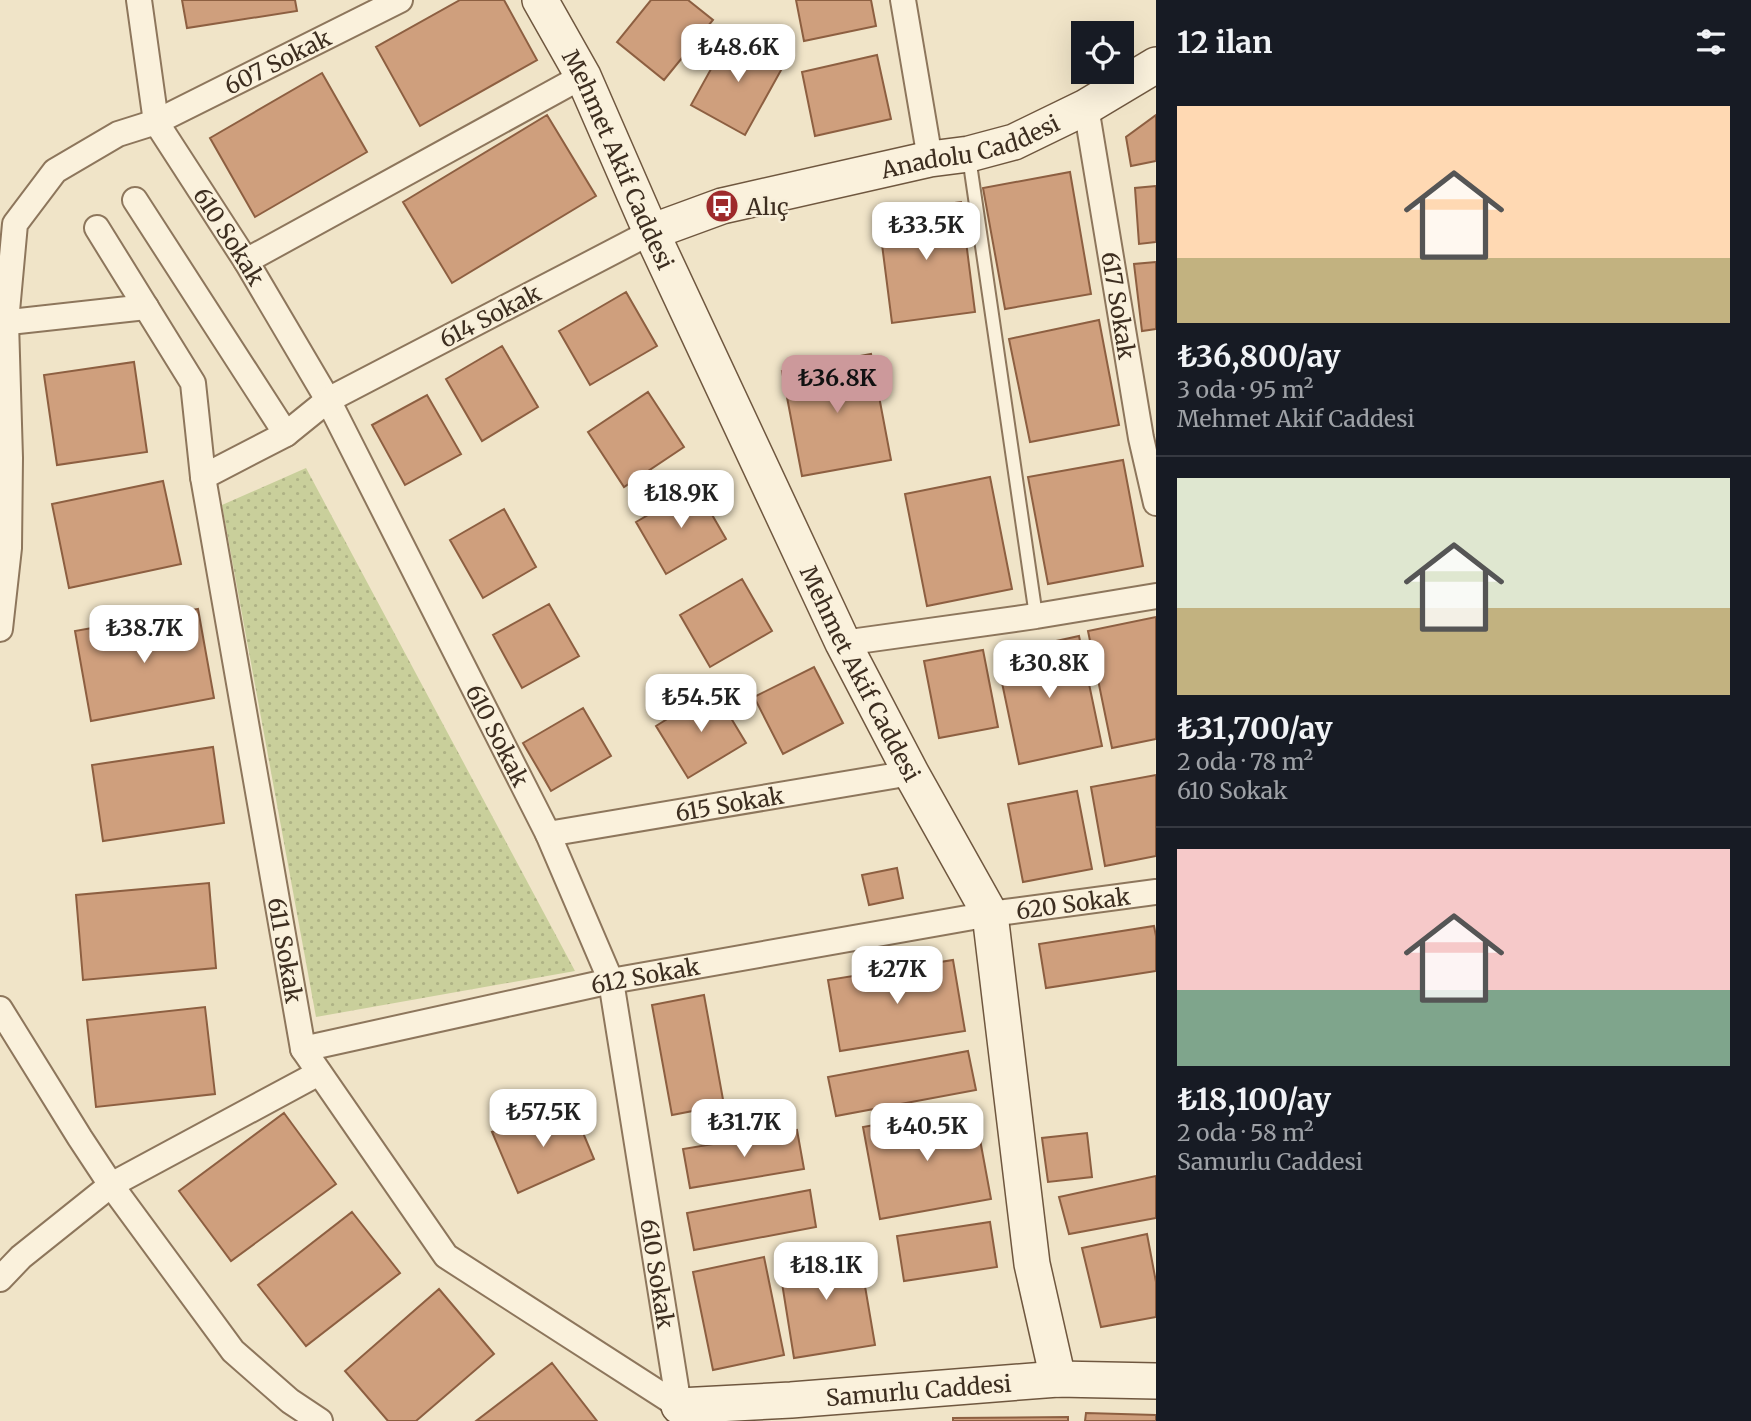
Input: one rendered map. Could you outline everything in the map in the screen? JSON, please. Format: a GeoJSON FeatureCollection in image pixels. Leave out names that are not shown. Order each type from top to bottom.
{"type":"FeatureCollection","features":[{"type":"Feature","properties":{"kind":"street"},"geometry":{"type":"LineString","coordinates":[[139,0],[156,122]]}},
{"type":"Feature","properties":{"kind":"street","name":"607 Sokak"},"geometry":{"type":"LineString","coordinates":[[0,629],[9,548],[10,458],[3,322],[15,224],[55,171],[118,134],[156,122],[400,0]]}},
{"type":"Feature","properties":{"kind":"street","name":"Mehmet Akif Caddesi"},"geometry":{"type":"LineString","coordinates":[[540,0],[583,76],[651,232],[843,643],[990,914],[1032,1264],[1058,1379]]}},
{"type":"Feature","properties":{"kind":"street"},"geometry":{"type":"LineString","coordinates":[[902,0],[930,159]]}},
{"type":"Feature","properties":{"kind":"street","name":"Anadolu Caddesi"},"geometry":{"type":"LineString","coordinates":[[651,232],[722,206],[1014,142],[1086,107],[1156,65]]}},
{"type":"Feature","properties":{"kind":"street"},"geometry":{"type":"LineString","coordinates":[[246,261],[583,76]]}},
{"type":"Feature","properties":{"kind":"street","name":"617 Sokak"},"geometry":{"type":"LineString","coordinates":[[1086,107],[1149,437],[1156,503]]}},
{"type":"Feature","properties":{"kind":"street","name":"610 Sokak"},"geometry":{"type":"LineString","coordinates":[[156,122],[246,261],[328,400],[548,834],[611,981],[671,1414]]}},
{"type":"Feature","properties":{"kind":"street"},"geometry":{"type":"LineString","coordinates":[[135,200],[286,435]]}},
{"type":"Feature","properties":{"kind":"street","name":"611 Sokak"},"geometry":{"type":"LineString","coordinates":[[97,228],[193,383],[203,477],[303,1049],[446,1256],[671,1414]]}},
{"type":"Feature","properties":{"kind":"street","name":"614 Sokak"},"geometry":{"type":"LineString","coordinates":[[328,400],[651,232]]}},
{"type":"Feature","properties":{"kind":"street"},"geometry":{"type":"LineString","coordinates":[[3,322],[146,307]]}},
{"type":"Feature","properties":{"kind":"street"},"geometry":{"type":"LineString","coordinates":[[203,477],[286,435],[328,400]]}},
{"type":"Feature","properties":{"kind":"street"},"geometry":{"type":"LineString","coordinates":[[843,643],[1156,596]]}},
{"type":"Feature","properties":{"kind":"street","name":"615 Sokak"},"geometry":{"type":"LineString","coordinates":[[548,834],[911,772]]}},
{"type":"Feature","properties":{"kind":"street","name":"620 Sokak"},"geometry":{"type":"LineString","coordinates":[[990,914],[1156,892]]}},
{"type":"Feature","properties":{"kind":"street","name":"612 Sokak"},"geometry":{"type":"LineString","coordinates":[[303,1049],[611,981],[990,914]]}},
{"type":"Feature","properties":{"kind":"street"},"geometry":{"type":"LineString","coordinates":[[0,1009],[111,1185],[233,1350],[290,1401],[320,1421]]}},
{"type":"Feature","properties":{"kind":"street"},"geometry":{"type":"LineString","coordinates":[[0,1279],[21,1257],[111,1185],[319,1073]]}},
{"type":"Feature","properties":{"kind":"street","name":"Samurlu Caddesi"},"geometry":{"type":"LineString","coordinates":[[671,1414],[793,1411],[1058,1379],[1156,1381]]}},
{"type":"Feature","properties":{"kind":"lane"},"geometry":{"type":"LineString","coordinates":[[968,154],[1036,616]]}},
{"type":"Feature","properties":{"kind":"green space"},"geometry":{"type":"Polygon","coordinates":[[[306,468],[575,971],[316,1017],[222,505],[306,468]]]}},
{"type":"Feature","properties":{"kind":"building"},"geometry":{"type":"Polygon","coordinates":[[[182,0],[295,0],[297,11],[187,28],[182,0]]]}},
{"type":"Feature","properties":{"kind":"building"},"geometry":{"type":"Polygon","coordinates":[[[460,0],[504,0],[537,60],[420,126],[376,47],[460,0]]]}},
{"type":"Feature","properties":{"kind":"building"},"geometry":{"type":"Polygon","coordinates":[[[651,0],[688,0],[713,20],[664,80],[617,42],[651,0]]]}},
{"type":"Feature","properties":{"kind":"building"},"geometry":{"type":"Polygon","coordinates":[[[796,0],[871,0],[876,26],[804,41],[796,0]]]}},
{"type":"Feature","properties":{"kind":"building"},"geometry":{"type":"Polygon","coordinates":[[[731,33],[785,63],[745,135],[691,105],[731,33]]]}},
{"type":"Feature","properties":{"kind":"building"},"geometry":{"type":"Polygon","coordinates":[[[877,55],[891,119],[815,136],[802,72],[877,55]]]}},
{"type":"Feature","properties":{"kind":"building"},"geometry":{"type":"Polygon","coordinates":[[[322,73],[367,152],[255,217],[210,138],[322,73]]]}},
{"type":"Feature","properties":{"kind":"building"},"geometry":{"type":"Polygon","coordinates":[[[547,115],[596,196],[452,283],[403,202],[547,115]]]}},
{"type":"Feature","properties":{"kind":"building"},"geometry":{"type":"Polygon","coordinates":[[[1156,115],[1156,161],[1131,166],[1126,137],[1156,115]]]}},
{"type":"Feature","properties":{"kind":"building"},"geometry":{"type":"Polygon","coordinates":[[[1070,172],[1091,294],[1005,309],[983,188],[1070,172]]]}},
{"type":"Feature","properties":{"kind":"building"},"geometry":{"type":"Polygon","coordinates":[[[1156,186],[1156,242],[1139,244],[1135,188],[1156,186]]]}},
{"type":"Feature","properties":{"kind":"building"},"geometry":{"type":"Polygon","coordinates":[[[961,202],[975,312],[892,323],[878,213],[961,202]]]}},
{"type":"Feature","properties":{"kind":"building"},"geometry":{"type":"Polygon","coordinates":[[[1156,262],[1156,329],[1142,331],[1134,264],[1156,262]]]}},
{"type":"Feature","properties":{"kind":"building"},"geometry":{"type":"Polygon","coordinates":[[[626,292],[657,346],[590,385],[559,331],[626,292]]]}},
{"type":"Feature","properties":{"kind":"building"},"geometry":{"type":"Polygon","coordinates":[[[1099,320],[1119,425],[1030,442],[1009,339],[1099,320]]]}},
{"type":"Feature","properties":{"kind":"building"},"geometry":{"type":"Polygon","coordinates":[[[502,346],[538,407],[482,441],[446,379],[502,346]]]}},
{"type":"Feature","properties":{"kind":"building"},"geometry":{"type":"Polygon","coordinates":[[[871,354],[891,460],[802,476],[782,371],[871,354]]]}},
{"type":"Feature","properties":{"kind":"building"},"geometry":{"type":"Polygon","coordinates":[[[134,362],[147,452],[57,465],[44,375],[134,362]]]}},
{"type":"Feature","properties":{"kind":"building"},"geometry":{"type":"Polygon","coordinates":[[[648,392],[684,447],[624,487],[588,432],[648,392]]]}},
{"type":"Feature","properties":{"kind":"building"},"geometry":{"type":"Polygon","coordinates":[[[427,395],[461,454],[405,485],[372,425],[427,395]]]}},
{"type":"Feature","properties":{"kind":"building"},"geometry":{"type":"Polygon","coordinates":[[[1123,460],[1143,566],[1048,584],[1028,477],[1123,460]]]}},
{"type":"Feature","properties":{"kind":"building"},"geometry":{"type":"Polygon","coordinates":[[[990,477],[1012,589],[927,606],[905,494],[990,477]]]}},
{"type":"Feature","properties":{"kind":"building"},"geometry":{"type":"Polygon","coordinates":[[[163,481],[181,564],[69,588],[52,504],[163,481]]]}},
{"type":"Feature","properties":{"kind":"building"},"geometry":{"type":"Polygon","coordinates":[[[696,487],[726,539],[666,574],[636,522],[696,487]]]}},
{"type":"Feature","properties":{"kind":"building"},"geometry":{"type":"Polygon","coordinates":[[[504,509],[536,567],[483,598],[450,540],[504,509]]]}},
{"type":"Feature","properties":{"kind":"building"},"geometry":{"type":"Polygon","coordinates":[[[742,579],[772,631],[710,667],[680,615],[742,579]]]}},
{"type":"Feature","properties":{"kind":"building"},"geometry":{"type":"Polygon","coordinates":[[[549,604],[579,656],[522,688],[493,635],[549,604]]]}},
{"type":"Feature","properties":{"kind":"building"},"geometry":{"type":"Polygon","coordinates":[[[198,609],[214,698],[91,721],[75,631],[198,609]]]}},
{"type":"Feature","properties":{"kind":"building"},"geometry":{"type":"Polygon","coordinates":[[[1156,617],[1156,739],[1112,748],[1088,631],[1156,617]]]}},
{"type":"Feature","properties":{"kind":"building"},"geometry":{"type":"Polygon","coordinates":[[[1079,636],[1102,746],[1019,764],[996,654],[1079,636]]]}},
{"type":"Feature","properties":{"kind":"building"},"geometry":{"type":"Polygon","coordinates":[[[983,650],[998,727],[939,738],[924,661],[983,650]]]}},
{"type":"Feature","properties":{"kind":"building"},"geometry":{"type":"Polygon","coordinates":[[[814,667],[843,723],[783,754],[754,697],[814,667]]]}},
{"type":"Feature","properties":{"kind":"building"},"geometry":{"type":"Polygon","coordinates":[[[714,690],[746,743],[688,778],[656,726],[714,690]]]}},
{"type":"Feature","properties":{"kind":"building"},"geometry":{"type":"Polygon","coordinates":[[[583,708],[611,756],[551,791],[523,743],[583,708]]]}},
{"type":"Feature","properties":{"kind":"building"},"geometry":{"type":"Polygon","coordinates":[[[213,747],[224,823],[103,841],[92,765],[213,747]]]}},
{"type":"Feature","properties":{"kind":"building"},"geometry":{"type":"Polygon","coordinates":[[[1156,775],[1156,856],[1105,866],[1091,787],[1156,775]]]}},
{"type":"Feature","properties":{"kind":"building"},"geometry":{"type":"Polygon","coordinates":[[[1077,791],[1092,869],[1023,882],[1008,804],[1077,791]]]}},
{"type":"Feature","properties":{"kind":"building"},"geometry":{"type":"Polygon","coordinates":[[[897,868],[903,898],[869,905],[862,875],[897,868]]]}},
{"type":"Feature","properties":{"kind":"building"},"geometry":{"type":"Polygon","coordinates":[[[209,883],[216,968],[83,980],[76,895],[209,883]]]}},
{"type":"Feature","properties":{"kind":"building"},"geometry":{"type":"Polygon","coordinates":[[[1154,926],[1156,971],[1046,988],[1039,944],[1154,926]]]}},
{"type":"Feature","properties":{"kind":"building"},"geometry":{"type":"Polygon","coordinates":[[[953,960],[965,1031],[840,1051],[828,980],[953,960]]]}},
{"type":"Feature","properties":{"kind":"building"},"geometry":{"type":"Polygon","coordinates":[[[704,995],[724,1105],[672,1115],[652,1005],[704,995]]]}},
{"type":"Feature","properties":{"kind":"building"},"geometry":{"type":"Polygon","coordinates":[[[205,1007],[215,1094],[96,1107],[87,1020],[205,1007]]]}},
{"type":"Feature","properties":{"kind":"building"},"geometry":{"type":"Polygon","coordinates":[[[968,1051],[976,1090],[836,1116],[828,1077],[968,1051]]]}},
{"type":"Feature","properties":{"kind":"building"},"geometry":{"type":"Polygon","coordinates":[[[974,1107],[991,1199],[880,1219],[863,1127],[974,1107]]]}},
{"type":"Feature","properties":{"kind":"building"},"geometry":{"type":"Polygon","coordinates":[[[573,1109],[594,1159],[518,1193],[492,1132],[573,1109]]]}},
{"type":"Feature","properties":{"kind":"building"},"geometry":{"type":"Polygon","coordinates":[[[284,1113],[336,1184],[231,1261],[179,1191],[284,1113]]]}},
{"type":"Feature","properties":{"kind":"building"},"geometry":{"type":"Polygon","coordinates":[[[797,1130],[804,1169],[690,1188],[683,1149],[797,1130]]]}},
{"type":"Feature","properties":{"kind":"building"},"geometry":{"type":"Polygon","coordinates":[[[1087,1133],[1092,1177],[1048,1182],[1042,1138],[1087,1133]]]}},
{"type":"Feature","properties":{"kind":"building"},"geometry":{"type":"Polygon","coordinates":[[[1156,1176],[1156,1218],[1069,1234],[1059,1197],[1156,1176]]]}},
{"type":"Feature","properties":{"kind":"building"},"geometry":{"type":"Polygon","coordinates":[[[810,1190],[816,1227],[694,1250],[687,1213],[810,1190]]]}},
{"type":"Feature","properties":{"kind":"building"},"geometry":{"type":"Polygon","coordinates":[[[352,1212],[400,1273],[306,1346],[258,1285],[352,1212]]]}},
{"type":"Feature","properties":{"kind":"building"},"geometry":{"type":"Polygon","coordinates":[[[990,1222],[997,1267],[904,1281],[897,1236],[990,1222]]]}},
{"type":"Feature","properties":{"kind":"building"},"geometry":{"type":"Polygon","coordinates":[[[1147,1234],[1156,1282],[1156,1317],[1101,1327],[1082,1248],[1147,1234]]]}},
{"type":"Feature","properties":{"kind":"building"},"geometry":{"type":"Polygon","coordinates":[[[858,1245],[875,1345],[794,1358],[778,1258],[858,1245]]]}},
{"type":"Feature","properties":{"kind":"building"},"geometry":{"type":"Polygon","coordinates":[[[764,1257],[784,1355],[713,1370],[693,1272],[764,1257]]]}},
{"type":"Feature","properties":{"kind":"building"},"geometry":{"type":"Polygon","coordinates":[[[439,1289],[494,1354],[416,1421],[388,1421],[345,1371],[439,1289]]]}},
{"type":"Feature","properties":{"kind":"building"},"geometry":{"type":"Polygon","coordinates":[[[552,1363],[597,1421],[476,1421],[552,1363]]]}},
{"type":"Feature","properties":{"kind":"building"},"geometry":{"type":"Polygon","coordinates":[[[1086,1413],[1156,1415],[1156,1421],[1085,1421],[1086,1413]]]}},
{"type":"Feature","properties":{"kind":"building"},"geometry":{"type":"Polygon","coordinates":[[[1068,1417],[1068,1421],[953,1421],[953,1418],[1068,1417]]]}},
{"type":"Feature","properties":{"kind":"place","name":"Alıç"},"geometry":{"type":"Point","coordinates":[722,206]}}]}
